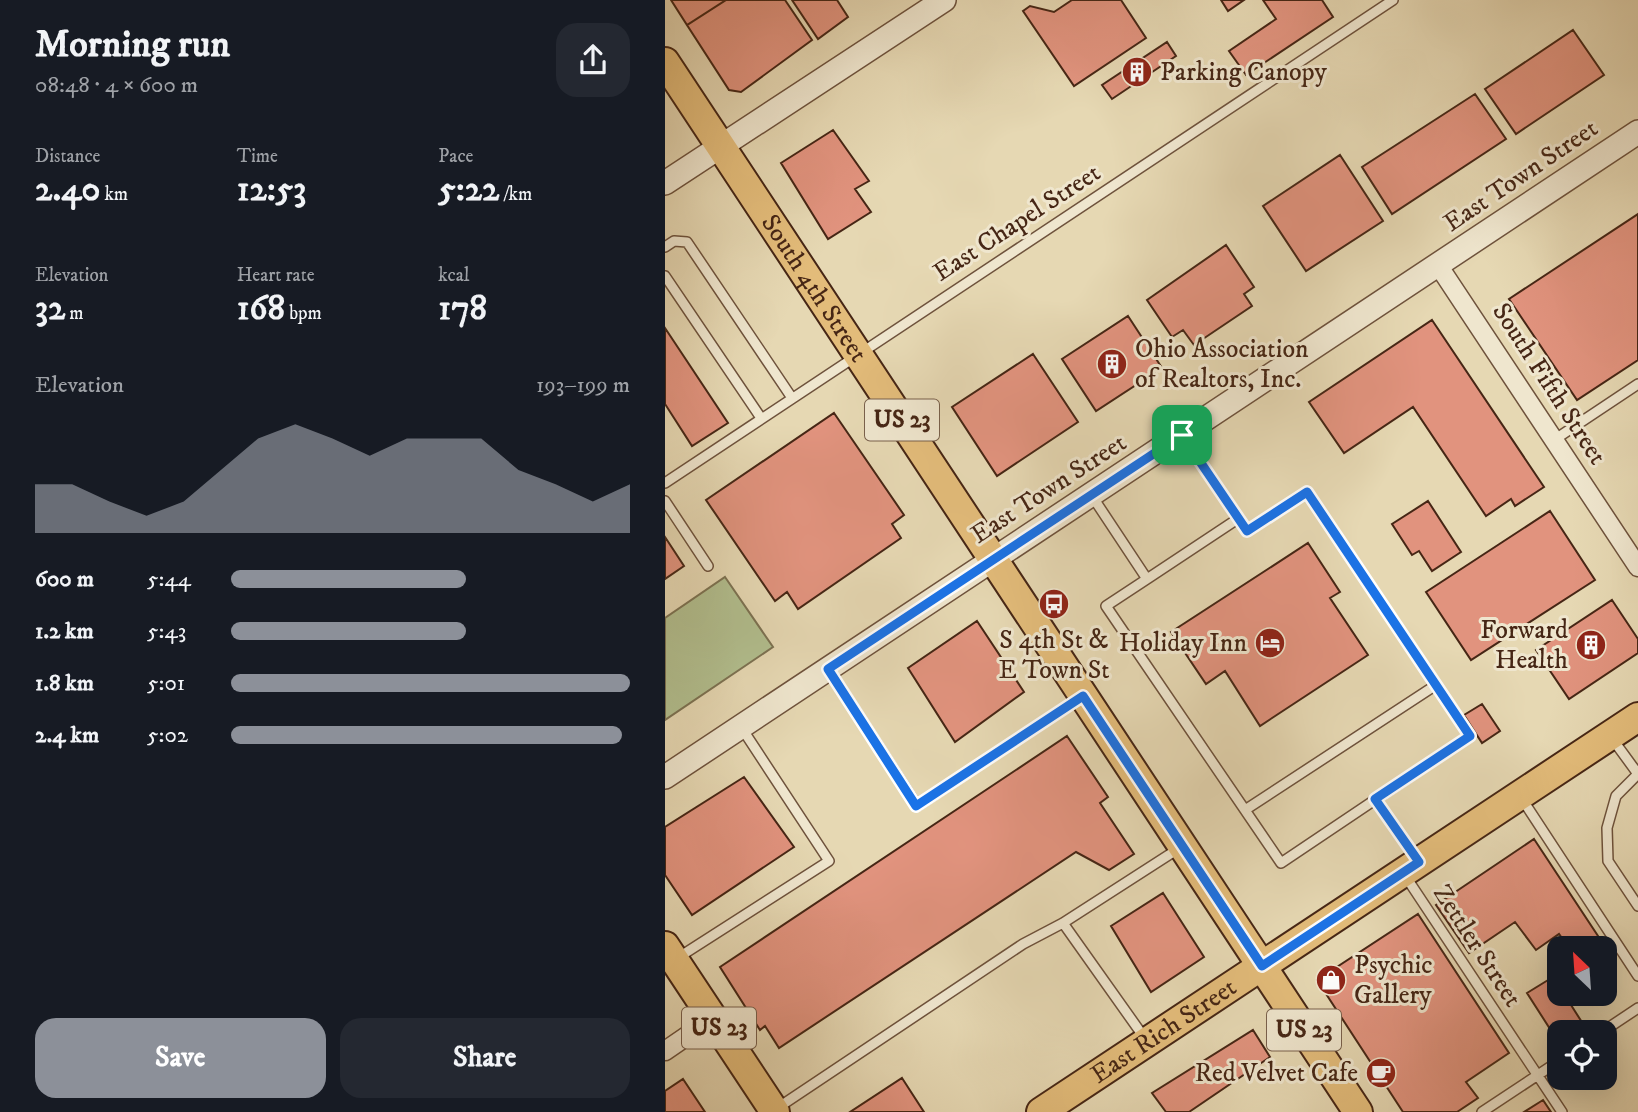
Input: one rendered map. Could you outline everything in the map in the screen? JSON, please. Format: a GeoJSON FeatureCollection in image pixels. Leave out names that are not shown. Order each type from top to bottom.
{"type":"FeatureCollection","features":[{"type":"Feature","properties":{"kind":"main road","name":"South 4th Street"},"geometry":{"type":"LineString","coordinates":[[665,62],[1358,1112]]}},
{"type":"Feature","properties":{"kind":"main road","name":"East Rich Street"},"geometry":{"type":"LineString","coordinates":[[1054,1108],[1147,1042],[1638,717]]}},
{"type":"Feature","properties":{"kind":"main road","name":"US 23"},"geometry":{"type":"LineString","coordinates":[[670,953],[775,1111]]}},
{"type":"Feature","properties":{"kind":"street"},"geometry":{"type":"LineString","coordinates":[[665,183],[921,10],[944,0]]}},
{"type":"Feature","properties":{"kind":"street","name":"East Town Street"},"geometry":{"type":"LineString","coordinates":[[665,776],[1638,132]]}},
{"type":"Feature","properties":{"kind":"street","name":"South Fifth Street"},"geometry":{"type":"LineString","coordinates":[[1438,265],[1638,567]]}},
{"type":"Feature","properties":{"kind":"street"},"geometry":{"type":"LineString","coordinates":[[665,1051],[713,1018]]}},
{"type":"Feature","properties":{"kind":"lane","name":"East Chapel Street"},"geometry":{"type":"LineString","coordinates":[[665,483],[1393,0]]}},
{"type":"Feature","properties":{"kind":"lane"},"geometry":{"type":"LineString","coordinates":[[665,247],[674,241],[687,242],[792,398]]}},
{"type":"Feature","properties":{"kind":"lane"},"geometry":{"type":"LineString","coordinates":[[665,276],[761,418]]}},
{"type":"Feature","properties":{"kind":"lane"},"geometry":{"type":"LineString","coordinates":[[1554,440],[1638,384]]}},
{"type":"Feature","properties":{"kind":"lane"},"geometry":{"type":"LineString","coordinates":[[1182,435],[1239,518],[1247,531],[1307,492],[1470,736],[1281,863],[1106,606],[1239,518]]}},
{"type":"Feature","properties":{"kind":"lane"},"geometry":{"type":"LineString","coordinates":[[1091,494],[1147,579]]}},
{"type":"Feature","properties":{"kind":"lane"},"geometry":{"type":"LineString","coordinates":[[665,501],[708,566]]}},
{"type":"Feature","properties":{"kind":"lane"},"geometry":{"type":"LineString","coordinates":[[828,669],[916,806],[1083,696]]}},
{"type":"Feature","properties":{"kind":"lane"},"geometry":{"type":"LineString","coordinates":[[1245,810],[1436,685]]}},
{"type":"Feature","properties":{"kind":"lane"},"geometry":{"type":"LineString","coordinates":[[670,953],[829,861],[740,727]]}},
{"type":"Feature","properties":{"kind":"lane"},"geometry":{"type":"LineString","coordinates":[[1610,736],[1638,774],[1616,796],[1607,828],[1608,861],[1638,906]]}},
{"type":"Feature","properties":{"kind":"lane"},"geometry":{"type":"LineString","coordinates":[[1519,796],[1638,976]]}},
{"type":"Feature","properties":{"kind":"lane","name":"Zettler Street"},"geometry":{"type":"LineString","coordinates":[[1375,799],[1411,867],[1562,1112]]}},
{"type":"Feature","properties":{"kind":"lane"},"geometry":{"type":"LineString","coordinates":[[775,1111],[1023,944],[1063,923],[1182,846]]}},
{"type":"Feature","properties":{"kind":"lane"},"geometry":{"type":"LineString","coordinates":[[1063,923],[1147,1042]]}},
{"type":"Feature","properties":{"kind":"lane"},"geometry":{"type":"LineString","coordinates":[[1617,1022],[1638,1008]]}},
{"type":"Feature","properties":{"kind":"lane"},"geometry":{"type":"LineString","coordinates":[[1482,1112],[1547,1069]]}},
{"type":"Feature","properties":{"kind":"green space"},"geometry":{"type":"Polygon","coordinates":[[[725,577],[773,647],[665,720],[665,618],[725,577]]]}},
{"type":"Feature","properties":{"kind":"building"},"geometry":{"type":"Polygon","coordinates":[[[671,0],[726,0],[687,25],[671,0]]]}},
{"type":"Feature","properties":{"kind":"building"},"geometry":{"type":"Polygon","coordinates":[[[726,0],[785,0],[812,40],[741,92],[729,90],[687,25],[726,0]]]}},
{"type":"Feature","properties":{"kind":"building"},"geometry":{"type":"Polygon","coordinates":[[[792,0],[837,0],[848,17],[818,39],[792,0]]]}},
{"type":"Feature","properties":{"kind":"building"},"geometry":{"type":"Polygon","coordinates":[[[1072,0],[1121,0],[1146,38],[1074,86],[1023,11],[1030,6],[1054,12],[1072,0]]]}},
{"type":"Feature","properties":{"kind":"building"},"geometry":{"type":"Polygon","coordinates":[[[1221,0],[1244,0],[1228,11],[1221,0]]]}},
{"type":"Feature","properties":{"kind":"building"},"geometry":{"type":"Polygon","coordinates":[[[1263,0],[1322,0],[1333,17],[1246,75],[1229,51],[1276,19],[1263,0]]]}},
{"type":"Feature","properties":{"kind":"building"},"geometry":{"type":"Polygon","coordinates":[[[1573,30],[1604,75],[1516,134],[1485,89],[1573,30]]]}},
{"type":"Feature","properties":{"kind":"building","name":"Parking Canopy"},"geometry":{"type":"Polygon","coordinates":[[[1167,42],[1176,56],[1112,99],[1102,85],[1167,42]]]}},
{"type":"Feature","properties":{"kind":"building"},"geometry":{"type":"Polygon","coordinates":[[[1475,94],[1506,139],[1392,214],[1362,167],[1475,94]]]}},
{"type":"Feature","properties":{"kind":"building"},"geometry":{"type":"Polygon","coordinates":[[[833,130],[869,181],[855,189],[871,212],[828,239],[781,163],[833,130]]]}},
{"type":"Feature","properties":{"kind":"building"},"geometry":{"type":"Polygon","coordinates":[[[1340,155],[1383,221],[1306,271],[1263,206],[1340,155]]]}},
{"type":"Feature","properties":{"kind":"building"},"geometry":{"type":"Polygon","coordinates":[[[1638,214],[1638,360],[1577,400],[1509,299],[1638,214]]]}},
{"type":"Feature","properties":{"kind":"building"},"geometry":{"type":"Polygon","coordinates":[[[1226,245],[1254,287],[1244,294],[1252,306],[1194,345],[1183,330],[1172,337],[1147,300],[1226,245]]]}},
{"type":"Feature","properties":{"kind":"building","name":"Ohio Association of Realtors, Inc."},"geometry":{"type":"Polygon","coordinates":[[[1128,316],[1162,368],[1096,411],[1062,359],[1128,316]]]}},
{"type":"Feature","properties":{"kind":"building"},"geometry":{"type":"Polygon","coordinates":[[[1432,320],[1544,487],[1515,506],[1511,499],[1486,516],[1413,407],[1344,453],[1309,402],[1432,320]]]}},
{"type":"Feature","properties":{"kind":"building"},"geometry":{"type":"Polygon","coordinates":[[[665,328],[728,423],[692,446],[665,404],[665,328]]]}},
{"type":"Feature","properties":{"kind":"building"},"geometry":{"type":"Polygon","coordinates":[[[1033,354],[1078,422],[997,476],[952,407],[1033,354]]]}},
{"type":"Feature","properties":{"kind":"building"},"geometry":{"type":"Polygon","coordinates":[[[834,413],[904,515],[892,524],[901,538],[798,609],[787,592],[775,601],[706,500],[834,413]]]}},
{"type":"Feature","properties":{"kind":"building"},"geometry":{"type":"Polygon","coordinates":[[[1428,501],[1461,552],[1432,571],[1419,551],[1412,555],[1392,524],[1428,501]]]}},
{"type":"Feature","properties":{"kind":"building"},"geometry":{"type":"Polygon","coordinates":[[[1550,511],[1595,580],[1471,660],[1426,592],[1550,511]]]}},
{"type":"Feature","properties":{"kind":"building"},"geometry":{"type":"Polygon","coordinates":[[[665,537],[684,566],[665,579],[665,537]]]}},
{"type":"Feature","properties":{"kind":"building","name":"Holiday Inn"},"geometry":{"type":"Polygon","coordinates":[[[1308,543],[1340,592],[1330,598],[1368,655],[1260,726],[1225,671],[1206,684],[1171,632],[1308,543]]]}},
{"type":"Feature","properties":{"kind":"building","name":"Forward Health"},"geometry":{"type":"Polygon","coordinates":[[[1612,600],[1638,639],[1638,653],[1569,699],[1536,650],[1612,600]]]}},
{"type":"Feature","properties":{"kind":"building"},"geometry":{"type":"Polygon","coordinates":[[[977,621],[1024,692],[955,742],[908,668],[977,621]]]}},
{"type":"Feature","properties":{"kind":"building"},"geometry":{"type":"Polygon","coordinates":[[[1482,704],[1500,731],[1482,743],[1464,715],[1482,704]]]}},
{"type":"Feature","properties":{"kind":"building"},"geometry":{"type":"Polygon","coordinates":[[[1067,736],[1108,797],[1100,803],[1134,854],[1109,870],[1076,852],[779,1048],[765,1026],[760,1030],[720,967],[1067,736]]]}},
{"type":"Feature","properties":{"kind":"building"},"geometry":{"type":"Polygon","coordinates":[[[744,777],[794,847],[692,915],[665,875],[665,827],[744,777]]]}},
{"type":"Feature","properties":{"kind":"building"},"geometry":{"type":"Polygon","coordinates":[[[1534,839],[1598,936],[1547,936],[1547,942],[1536,950],[1515,922],[1469,953],[1436,905],[1534,839]]]}},
{"type":"Feature","properties":{"kind":"building"},"geometry":{"type":"Polygon","coordinates":[[[1163,893],[1204,957],[1151,992],[1111,926],[1163,893]]]}},
{"type":"Feature","properties":{"kind":"building"},"geometry":{"type":"Polygon","coordinates":[[[1418,914],[1509,1053],[1466,1082],[1478,1098],[1457,1112],[1403,1112],[1317,980],[1418,914]]]}},
{"type":"Feature","properties":{"kind":"building"},"geometry":{"type":"Polygon","coordinates":[[[1547,981],[1547,1006],[1572,1006],[1581,1020],[1547,1020],[1547,1024],[1527,993],[1547,981]]]}},
{"type":"Feature","properties":{"kind":"building"},"geometry":{"type":"Polygon","coordinates":[[[1253,1030],[1270,1057],[1189,1112],[1166,1112],[1152,1093],[1253,1030]]]}},
{"type":"Feature","properties":{"kind":"building"},"geometry":{"type":"Polygon","coordinates":[[[902,1078],[924,1112],[850,1112],[902,1078]]]}},
{"type":"Feature","properties":{"kind":"building"},"geometry":{"type":"Polygon","coordinates":[[[683,1079],[705,1112],[665,1112],[665,1091],[683,1079]]]}},
{"type":"Feature","properties":{"kind":"building"},"geometry":{"type":"Polygon","coordinates":[[[1543,1100],[1551,1112],[1524,1112],[1543,1100]]]}},
{"type":"Feature","properties":{"kind":"place","name":"Parking Canopy"},"geometry":{"type":"Point","coordinates":[1137,72]}},
{"type":"Feature","properties":{"kind":"place","name":"Ohio Association of Realtors, Inc."},"geometry":{"type":"Point","coordinates":[1112,364]}},
{"type":"Feature","properties":{"kind":"place","name":"S 4th St & E Town St"},"geometry":{"type":"Point","coordinates":[1054,604]}},
{"type":"Feature","properties":{"kind":"place","name":"Holiday Inn"},"geometry":{"type":"Point","coordinates":[1270,643]}},
{"type":"Feature","properties":{"kind":"place","name":"Forward Health"},"geometry":{"type":"Point","coordinates":[1591,645]}},
{"type":"Feature","properties":{"kind":"place","name":"Psychic Gallery"},"geometry":{"type":"Point","coordinates":[1331,980]}},
{"type":"Feature","properties":{"kind":"place","name":"Red Velvet Cafe"},"geometry":{"type":"Point","coordinates":[1381,1073]}},
{"type":"Feature","properties":{"kind":"route"},"geometry":{"type":"LineString","coordinates":[[1182,435],[1247,531],[1307,492],[1470,736],[1375,799],[1419,862],[1262,966],[1083,696],[916,806],[828,669],[1182,435]]}}]}
